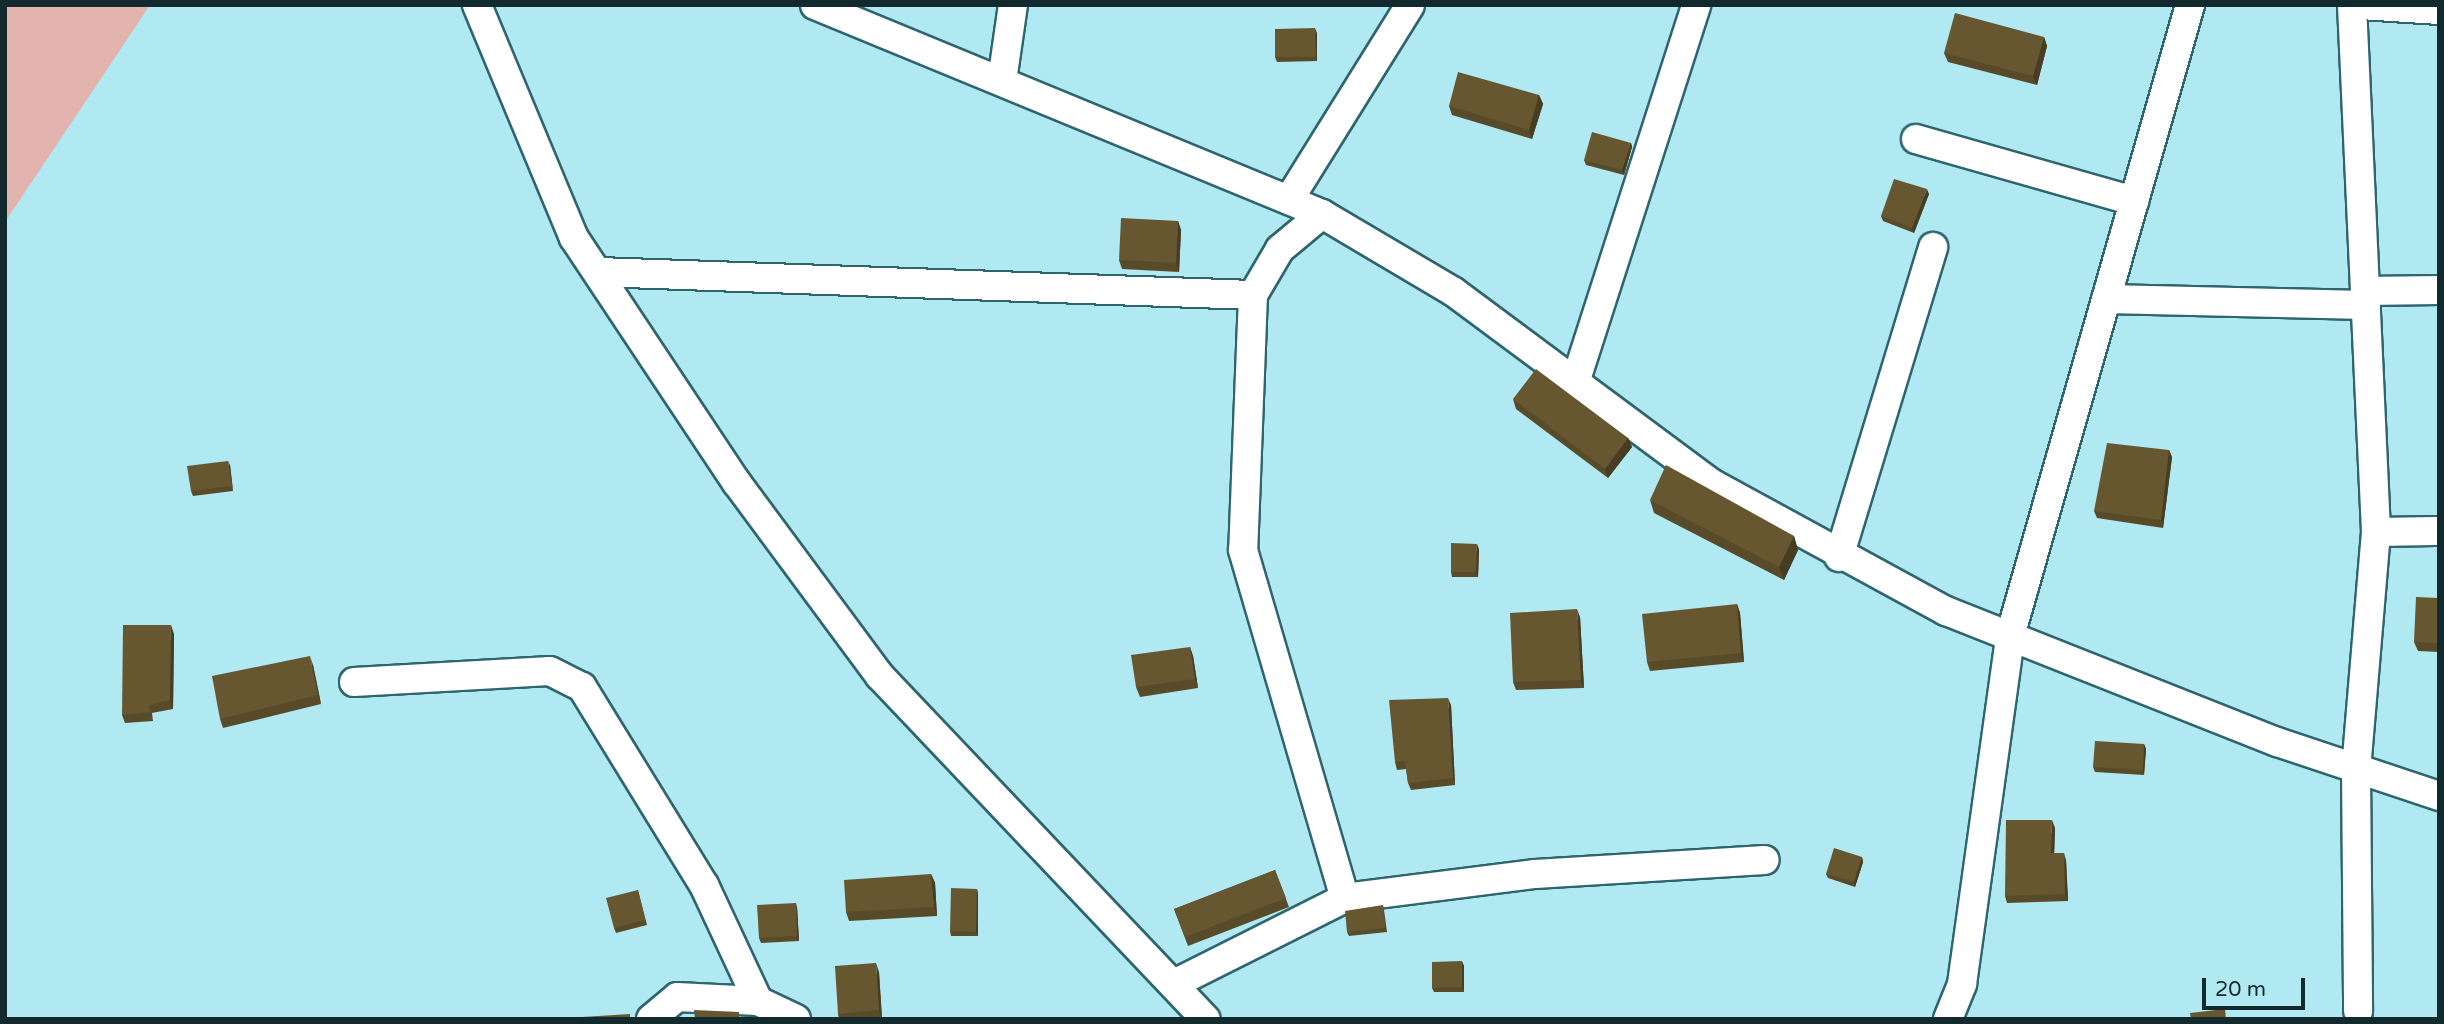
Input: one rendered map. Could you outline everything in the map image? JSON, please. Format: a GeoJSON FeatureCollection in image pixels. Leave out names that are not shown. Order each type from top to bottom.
{"type":"FeatureCollection","features":[{"type":"Feature","properties":{"kind":"street"},"geometry":{"type":"LineString","coordinates":[[477,5],[573,238],[737,483],[880,676],[1205,1019]]}},
{"type":"Feature","properties":{"kind":"street"},"geometry":{"type":"LineString","coordinates":[[815,5],[1290,198],[1322,214],[1454,292],[1574,386],[1711,483],[1839,557],[2010,636],[2356,769],[2439,796]]}},
{"type":"Feature","properties":{"kind":"street"},"geometry":{"type":"LineString","coordinates":[[1002,81],[1013,5]]}},
{"type":"Feature","properties":{"kind":"street"},"geometry":{"type":"LineString","coordinates":[[1290,198],[1410,5]]}},
{"type":"Feature","properties":{"kind":"street"},"geometry":{"type":"LineString","coordinates":[[1574,386],[1696,5]]}},
{"type":"Feature","properties":{"kind":"street"},"geometry":{"type":"LineString","coordinates":[[1948,1019],[1962,984],[2010,636],[2190,5]]}},
{"type":"Feature","properties":{"kind":"street"},"geometry":{"type":"LineString","coordinates":[[2352,5],[2376,532],[2356,769],[2358,1011]]}},
{"type":"Feature","properties":{"kind":"street"},"geometry":{"type":"LineString","coordinates":[[2360,5],[2439,10]]}},
{"type":"Feature","properties":{"kind":"street"},"geometry":{"type":"LineString","coordinates":[[1916,139],[2134,201]]}},
{"type":"Feature","properties":{"kind":"street"},"geometry":{"type":"LineString","coordinates":[[1322,214],[1280,249],[1253,295],[1243,550],[1345,898]]}},
{"type":"Feature","properties":{"kind":"street"},"geometry":{"type":"LineString","coordinates":[[1839,557],[1933,247]]}},
{"type":"Feature","properties":{"kind":"street"},"geometry":{"type":"LineString","coordinates":[[598,272],[1253,295]]}},
{"type":"Feature","properties":{"kind":"street"},"geometry":{"type":"LineString","coordinates":[[2106,299],[2366,298],[2439,290]]}},
{"type":"Feature","properties":{"kind":"street"},"geometry":{"type":"LineString","coordinates":[[2376,532],[2439,531]]}},
{"type":"Feature","properties":{"kind":"street"},"geometry":{"type":"LineString","coordinates":[[354,681],[538,670],[582,687],[704,885],[758,1001]]}},
{"type":"Feature","properties":{"kind":"street"},"geometry":{"type":"LineString","coordinates":[[1174,984],[1345,898],[1535,874],[1765,860]]}},
{"type":"Feature","properties":{"kind":"street"},"geometry":{"type":"LineString","coordinates":[[651,1019],[677,997],[758,1001],[796,1019]]}},
{"type":"Feature","properties":{"kind":"shaded area"},"geometry":{"type":"Polygon","coordinates":[[[5,5],[150,5],[5,222],[5,5]]]}},
{"type":"Feature","properties":{"kind":"building"},"geometry":{"type":"Polygon","coordinates":[[[1955,13],[2044,37],[2033,76],[1944,53],[1955,13]]]}},
{"type":"Feature","properties":{"kind":"building"},"geometry":{"type":"Polygon","coordinates":[[[1315,28],[1316,57],[1275,57],[1275,29],[1315,28]]]}},
{"type":"Feature","properties":{"kind":"building"},"geometry":{"type":"Polygon","coordinates":[[[1458,72],[1539,95],[1529,130],[1449,106],[1458,72]]]}},
{"type":"Feature","properties":{"kind":"building"},"geometry":{"type":"Polygon","coordinates":[[[1592,132],[1631,143],[1622,170],[1584,160],[1592,132]]]}},
{"type":"Feature","properties":{"kind":"building"},"geometry":{"type":"Polygon","coordinates":[[[1894,179],[1927,189],[1912,228],[1881,216],[1894,179]]]}},
{"type":"Feature","properties":{"kind":"building"},"geometry":{"type":"Polygon","coordinates":[[[1121,218],[1178,221],[1176,263],[1119,260],[1121,218]]]}},
{"type":"Feature","properties":{"kind":"building"},"geometry":{"type":"Polygon","coordinates":[[[1536,369],[1628,438],[1605,469],[1513,399],[1536,369]]]}},
{"type":"Feature","properties":{"kind":"building"},"geometry":{"type":"Polygon","coordinates":[[[2107,443],[2169,450],[2161,520],[2094,511],[2107,443]]]}},
{"type":"Feature","properties":{"kind":"building"},"geometry":{"type":"Polygon","coordinates":[[[228,461],[232,486],[191,491],[187,466],[228,461]]]}},
{"type":"Feature","properties":{"kind":"building"},"geometry":{"type":"Polygon","coordinates":[[[1666,465],[1794,536],[1779,567],[1650,500],[1666,465]]]}},
{"type":"Feature","properties":{"kind":"building"},"geometry":{"type":"Polygon","coordinates":[[[1451,543],[1477,544],[1476,572],[1451,572],[1451,543]]]}},
{"type":"Feature","properties":{"kind":"building"},"geometry":{"type":"Polygon","coordinates":[[[2416,597],[2439,598],[2439,643],[2414,642],[2416,597]]]}},
{"type":"Feature","properties":{"kind":"building"},"geometry":{"type":"Polygon","coordinates":[[[1737,604],[1741,653],[1647,662],[1642,614],[1737,604]]]}},
{"type":"Feature","properties":{"kind":"building"},"geometry":{"type":"Polygon","coordinates":[[[1577,609],[1581,680],[1513,682],[1510,613],[1577,609]]]}},
{"type":"Feature","properties":{"kind":"building"},"geometry":{"type":"Polygon","coordinates":[[[123,625],[171,625],[170,700],[149,705],[150,712],[122,715],[123,625]]]}},
{"type":"Feature","properties":{"kind":"building"},"geometry":{"type":"Polygon","coordinates":[[[1190,647],[1195,679],[1136,687],[1131,655],[1190,647]]]}},
{"type":"Feature","properties":{"kind":"building"},"geometry":{"type":"Polygon","coordinates":[[[310,656],[318,695],[220,719],[212,676],[310,656]]]}},
{"type":"Feature","properties":{"kind":"building"},"geometry":{"type":"Polygon","coordinates":[[[1448,698],[1453,778],[1408,783],[1405,761],[1395,762],[1389,700],[1448,698]]]}},
{"type":"Feature","properties":{"kind":"building"},"geometry":{"type":"Polygon","coordinates":[[[2095,741],[2144,744],[2143,770],[2093,767],[2095,741]]]}},
{"type":"Feature","properties":{"kind":"building"},"geometry":{"type":"Polygon","coordinates":[[[2006,820],[2052,820],[2051,853],[2064,853],[2065,894],[2005,896],[2006,820]]]}},
{"type":"Feature","properties":{"kind":"building"},"geometry":{"type":"Polygon","coordinates":[[[1834,848],[1862,857],[1854,882],[1826,874],[1834,848]]]}},
{"type":"Feature","properties":{"kind":"building"},"geometry":{"type":"Polygon","coordinates":[[[1275,870],[1286,898],[1185,937],[1174,909],[1275,870]]]}},
{"type":"Feature","properties":{"kind":"building"},"geometry":{"type":"Polygon","coordinates":[[[931,874],[934,907],[846,912],[844,880],[931,874]]]}},
{"type":"Feature","properties":{"kind":"building"},"geometry":{"type":"Polygon","coordinates":[[[951,888],[977,889],[976,932],[950,931],[951,888]]]}},
{"type":"Feature","properties":{"kind":"building"},"geometry":{"type":"Polygon","coordinates":[[[638,890],[645,920],[614,928],[606,898],[638,890]]]}},
{"type":"Feature","properties":{"kind":"building"},"geometry":{"type":"Polygon","coordinates":[[[796,903],[797,936],[759,938],[757,905],[796,903]]]}},
{"type":"Feature","properties":{"kind":"building"},"geometry":{"type":"Polygon","coordinates":[[[1383,905],[1385,928],[1347,932],[1345,911],[1383,905]]]}},
{"type":"Feature","properties":{"kind":"building"},"geometry":{"type":"Polygon","coordinates":[[[1462,961],[1462,987],[1432,988],[1432,962],[1462,961]]]}},
{"type":"Feature","properties":{"kind":"building"},"geometry":{"type":"Polygon","coordinates":[[[876,963],[879,1010],[838,1014],[835,966],[876,963]]]}},
{"type":"Feature","properties":{"kind":"building"},"geometry":{"type":"Polygon","coordinates":[[[2225,1009],[2226,1019],[2191,1019],[2190,1013],[2225,1009]]]}},
{"type":"Feature","properties":{"kind":"building"},"geometry":{"type":"Polygon","coordinates":[[[694,1010],[739,1012],[739,1019],[695,1019],[694,1010]]]}},
{"type":"Feature","properties":{"kind":"building"},"geometry":{"type":"Polygon","coordinates":[[[630,1014],[630,1019],[566,1019],[566,1018],[630,1014]]]}}]}
